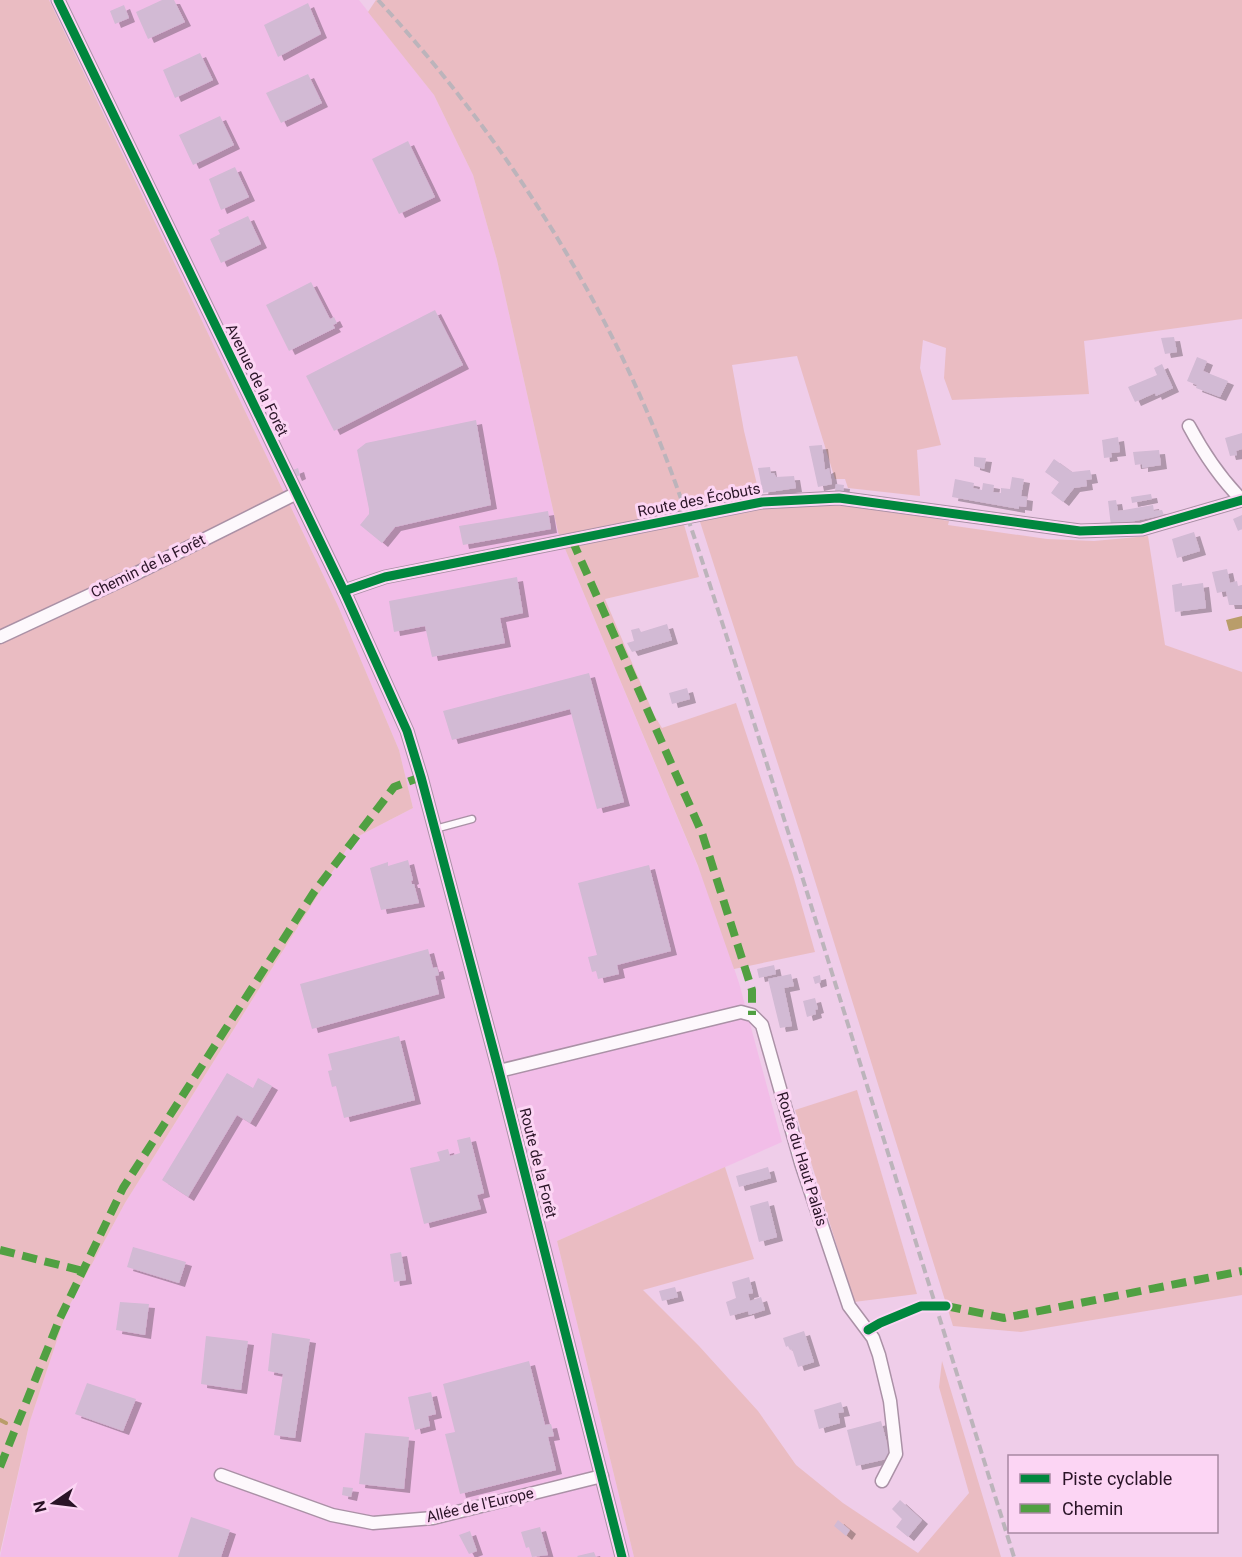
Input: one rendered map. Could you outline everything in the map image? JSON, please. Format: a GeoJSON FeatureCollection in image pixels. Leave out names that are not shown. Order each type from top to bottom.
{"type":"FeatureCollection","features":[{"type":"Feature","properties":{"kind":"street","name":"Avenue de la Forêt"},"geometry":{"type":"LineString","coordinates":[[58,0],[344,591],[407,731],[421,777]]}},
{"type":"Feature","properties":{"kind":"street","name":"Route des Écobuts"},"geometry":{"type":"LineString","coordinates":[[344,591],[385,577],[762,502],[839,498],[1080,531],[1142,529],[1242,500],[1226,484],[1205,456],[1189,426]]}},
{"type":"Feature","properties":{"kind":"street","name":"Chemin de la Forêt"},"geometry":{"type":"LineString","coordinates":[[0,637],[133,575],[296,494]]}},
{"type":"Feature","properties":{"kind":"street","name":"Route de la Forêt"},"geometry":{"type":"LineString","coordinates":[[421,777],[499,1071],[622,1557]]}},
{"type":"Feature","properties":{"kind":"street","name":"Route du Haut Palais"},"geometry":{"type":"LineString","coordinates":[[499,1071],[741,1012],[752,1015],[762,1025],[801,1163],[849,1306],[873,1338],[890,1401],[896,1454],[882,1481]]}},
{"type":"Feature","properties":{"kind":"street","name":"Allée de l'Europe"},"geometry":{"type":"LineString","coordinates":[[221,1475],[332,1515],[373,1524],[434,1518],[602,1476]]}},
{"type":"Feature","properties":{"kind":"lane"},"geometry":{"type":"LineString","coordinates":[[435,829],[472,819]]}},
{"type":"Feature","properties":{"kind":"shaded area"},"geometry":{"type":"Polygon","coordinates":[[[0,0],[49,0],[338,606],[399,750],[413,808],[353,839],[125,1203],[67,1310],[30,1421],[0,1553],[0,0]]]}},
{"type":"Feature","properties":{"kind":"shaded area"},"geometry":{"type":"Polygon","coordinates":[[[49,0],[359,0],[434,95],[473,175],[497,260],[558,532],[709,893],[739,983],[782,1142],[557,1241],[634,1557],[0,1557],[30,1421],[67,1310],[125,1203],[353,839],[413,808],[399,750],[338,606],[49,0]]]}},
{"type":"Feature","properties":{"kind":"shaded area"},"geometry":{"type":"Polygon","coordinates":[[[376,0],[1242,0],[1242,319],[1084,341],[1089,394],[952,400],[944,378],[946,348],[923,340],[920,368],[941,445],[917,450],[920,496],[848,488],[845,479],[835,479],[797,356],[732,365],[744,431],[763,509],[814,504],[871,508],[949,521],[948,525],[1047,539],[1094,541],[1148,536],[1165,645],[1242,672],[1242,1295],[1021,1332],[953,1326],[801,836],[694,503],[679,507],[699,577],[605,599],[654,715],[662,728],[736,703],[793,875],[815,952],[734,969],[698,866],[558,532],[497,260],[473,175],[434,95],[368,12],[376,0]]]}},
{"type":"Feature","properties":{"kind":"shaded area"},"geometry":{"type":"Polygon","coordinates":[[[1242,616],[1242,628],[1229,631],[1226,620],[1242,616]]]}},
{"type":"Feature","properties":{"kind":"shaded area"},"geometry":{"type":"Polygon","coordinates":[[[857,1090],[917,1294],[854,1302],[795,1110],[857,1090]]]}},
{"type":"Feature","properties":{"kind":"shaded area"},"geometry":{"type":"Polygon","coordinates":[[[725,1167],[754,1259],[643,1290],[699,1346],[758,1411],[796,1465],[843,1503],[918,1553],[969,1493],[939,1387],[942,1361],[1001,1557],[634,1557],[557,1241],[725,1167]]]}},
{"type":"Feature","properties":{"kind":"building"},"geometry":{"type":"Polygon","coordinates":[[[162,0],[174,0],[185,22],[148,39],[136,12],[162,0]]]}},
{"type":"Feature","properties":{"kind":"building"},"geometry":{"type":"Polygon","coordinates":[[[308,3],[321,34],[278,57],[264,25],[308,3]]]}},
{"type":"Feature","properties":{"kind":"building"},"geometry":{"type":"Polygon","coordinates":[[[124,5],[129,18],[115,24],[110,11],[124,5]]]}},
{"type":"Feature","properties":{"kind":"building"},"geometry":{"type":"Polygon","coordinates":[[[200,53],[213,80],[175,98],[163,70],[200,53]]]}},
{"type":"Feature","properties":{"kind":"building"},"geometry":{"type":"Polygon","coordinates":[[[308,74],[322,103],[281,123],[266,93],[308,74]]]}},
{"type":"Feature","properties":{"kind":"building"},"geometry":{"type":"Polygon","coordinates":[[[220,116],[234,145],[193,165],[179,135],[220,116]]]}},
{"type":"Feature","properties":{"kind":"building"},"geometry":{"type":"Polygon","coordinates":[[[408,141],[435,197],[399,214],[372,159],[408,141]]]}},
{"type":"Feature","properties":{"kind":"building"},"geometry":{"type":"Polygon","coordinates":[[[235,167],[249,197],[221,210],[209,179],[235,167]]]}},
{"type":"Feature","properties":{"kind":"building"},"geometry":{"type":"Polygon","coordinates":[[[248,216],[261,244],[221,263],[210,239],[220,234],[218,230],[248,216]]]}},
{"type":"Feature","properties":{"kind":"building"},"geometry":{"type":"Polygon","coordinates":[[[311,282],[330,319],[334,317],[337,323],[333,325],[335,328],[289,351],[266,305],[311,282]]]}},
{"type":"Feature","properties":{"kind":"building"},"geometry":{"type":"Polygon","coordinates":[[[435,310],[463,365],[334,431],[306,376],[435,310]]]}},
{"type":"Feature","properties":{"kind":"building"},"geometry":{"type":"Polygon","coordinates":[[[1174,337],[1177,352],[1165,354],[1161,338],[1174,337]]]}},
{"type":"Feature","properties":{"kind":"building"},"geometry":{"type":"Polygon","coordinates":[[[1197,357],[1207,361],[1203,371],[1228,381],[1220,397],[1196,388],[1197,385],[1187,381],[1197,357]]]}},
{"type":"Feature","properties":{"kind":"building"},"geometry":{"type":"Polygon","coordinates":[[[1162,364],[1173,388],[1135,402],[1128,387],[1157,375],[1154,368],[1162,364]]]}},
{"type":"Feature","properties":{"kind":"building"},"geometry":{"type":"Polygon","coordinates":[[[476,420],[491,505],[395,527],[382,543],[360,525],[369,514],[369,509],[357,450],[366,443],[476,420]]]}},
{"type":"Feature","properties":{"kind":"building"},"geometry":{"type":"Polygon","coordinates":[[[1242,433],[1242,449],[1236,451],[1237,455],[1230,456],[1225,438],[1242,433]]]}},
{"type":"Feature","properties":{"kind":"building"},"geometry":{"type":"Polygon","coordinates":[[[1118,437],[1120,452],[1111,453],[1112,457],[1104,458],[1102,440],[1118,437]]]}},
{"type":"Feature","properties":{"kind":"building"},"geometry":{"type":"Polygon","coordinates":[[[822,445],[825,470],[829,468],[832,484],[818,487],[809,446],[822,445]]]}},
{"type":"Feature","properties":{"kind":"building"},"geometry":{"type":"Polygon","coordinates":[[[1159,450],[1161,465],[1142,468],[1142,464],[1135,465],[1133,452],[1159,450]]]}},
{"type":"Feature","properties":{"kind":"building"},"geometry":{"type":"Polygon","coordinates":[[[974,457],[986,458],[984,469],[974,466],[974,457]]]}},
{"type":"Feature","properties":{"kind":"building"},"geometry":{"type":"Polygon","coordinates":[[[1054,459],[1072,472],[1090,470],[1092,479],[1086,480],[1087,486],[1074,488],[1063,502],[1051,493],[1059,482],[1045,472],[1054,459]]]}},
{"type":"Feature","properties":{"kind":"building"},"geometry":{"type":"Polygon","coordinates":[[[770,467],[771,473],[774,473],[776,477],[794,476],[796,488],[763,493],[758,468],[770,467]]]}},
{"type":"Feature","properties":{"kind":"building"},"geometry":{"type":"Polygon","coordinates":[[[298,468],[300,475],[296,477],[293,470],[298,468]]]}},
{"type":"Feature","properties":{"kind":"building"},"geometry":{"type":"Polygon","coordinates":[[[1012,477],[1024,479],[1021,496],[1027,497],[1026,507],[1019,506],[1019,509],[952,497],[955,479],[974,483],[973,488],[982,490],[983,483],[994,485],[993,492],[1001,493],[1001,488],[1010,489],[1012,477]]]}},
{"type":"Feature","properties":{"kind":"building"},"geometry":{"type":"Polygon","coordinates":[[[836,484],[844,485],[843,492],[835,491],[836,484]]]}},
{"type":"Feature","properties":{"kind":"building"},"geometry":{"type":"Polygon","coordinates":[[[1151,494],[1152,499],[1132,503],[1131,497],[1151,494]]]}},
{"type":"Feature","properties":{"kind":"building"},"geometry":{"type":"Polygon","coordinates":[[[1116,500],[1118,511],[1153,505],[1154,511],[1162,510],[1164,515],[1111,526],[1108,501],[1116,500]]]}},
{"type":"Feature","properties":{"kind":"building"},"geometry":{"type":"Polygon","coordinates":[[[548,511],[551,529],[463,545],[459,526],[548,511]]]}},
{"type":"Feature","properties":{"kind":"building"},"geometry":{"type":"Polygon","coordinates":[[[1242,515],[1242,529],[1238,531],[1233,519],[1242,515]]]}},
{"type":"Feature","properties":{"kind":"building"},"geometry":{"type":"Polygon","coordinates":[[[1194,532],[1200,551],[1177,558],[1172,539],[1194,532]]]}},
{"type":"Feature","properties":{"kind":"building"},"geometry":{"type":"Polygon","coordinates":[[[1227,569],[1230,583],[1237,581],[1238,586],[1242,585],[1242,605],[1229,605],[1226,591],[1217,593],[1212,572],[1227,569]]]}},
{"type":"Feature","properties":{"kind":"building"},"geometry":{"type":"Polygon","coordinates":[[[517,577],[523,613],[500,618],[505,643],[432,657],[425,626],[394,632],[389,601],[517,577]]]}},
{"type":"Feature","properties":{"kind":"building"},"geometry":{"type":"Polygon","coordinates":[[[1182,583],[1182,586],[1203,583],[1206,608],[1175,612],[1172,585],[1182,583]]]}},
{"type":"Feature","properties":{"kind":"building"},"geometry":{"type":"Polygon","coordinates":[[[667,624],[672,640],[632,652],[627,643],[634,641],[631,630],[639,628],[641,632],[667,624]]]}},
{"type":"Feature","properties":{"kind":"building"},"geometry":{"type":"Polygon","coordinates":[[[589,673],[624,802],[597,809],[570,709],[452,740],[443,711],[589,673]]]}},
{"type":"Feature","properties":{"kind":"building"},"geometry":{"type":"Polygon","coordinates":[[[687,688],[690,699],[672,704],[669,693],[687,688]]]}},
{"type":"Feature","properties":{"kind":"building"},"geometry":{"type":"Polygon","coordinates":[[[408,860],[413,880],[411,881],[419,903],[381,910],[370,868],[388,862],[388,866],[408,860]]]}},
{"type":"Feature","properties":{"kind":"building"},"geometry":{"type":"Polygon","coordinates":[[[649,865],[671,951],[617,965],[619,974],[598,979],[596,971],[592,972],[588,957],[597,955],[578,883],[649,865]]]}},
{"type":"Feature","properties":{"kind":"building"},"geometry":{"type":"Polygon","coordinates":[[[428,949],[433,968],[437,967],[439,975],[435,976],[439,994],[312,1029],[300,984],[428,949]]]}},
{"type":"Feature","properties":{"kind":"building"},"geometry":{"type":"Polygon","coordinates":[[[774,965],[776,974],[759,978],[757,969],[774,965]]]}},
{"type":"Feature","properties":{"kind":"building"},"geometry":{"type":"Polygon","coordinates":[[[791,974],[794,986],[784,988],[792,1026],[780,1028],[768,979],[791,974]]]}},
{"type":"Feature","properties":{"kind":"building"},"geometry":{"type":"Polygon","coordinates":[[[820,975],[821,982],[815,984],[813,977],[820,975]]]}},
{"type":"Feature","properties":{"kind":"building"},"geometry":{"type":"Polygon","coordinates":[[[815,998],[818,1009],[815,1010],[816,1014],[807,1017],[803,1001],[815,998]]]}},
{"type":"Feature","properties":{"kind":"building"},"geometry":{"type":"Polygon","coordinates":[[[399,1036],[415,1100],[344,1118],[336,1086],[332,1087],[328,1071],[332,1070],[328,1054],[399,1036]]]}},
{"type":"Feature","properties":{"kind":"building"},"geometry":{"type":"Polygon","coordinates":[[[227,1073],[253,1088],[258,1078],[272,1086],[250,1123],[237,1115],[188,1197],[162,1180],[227,1073]]]}},
{"type":"Feature","properties":{"kind":"building"},"geometry":{"type":"Polygon","coordinates":[[[470,1137],[484,1193],[477,1195],[481,1209],[424,1224],[410,1168],[440,1161],[437,1152],[448,1149],[450,1156],[460,1153],[457,1140],[470,1137]]]}},
{"type":"Feature","properties":{"kind":"building"},"geometry":{"type":"Polygon","coordinates":[[[768,1167],[771,1178],[739,1187],[736,1176],[768,1167]]]}},
{"type":"Feature","properties":{"kind":"building"},"geometry":{"type":"Polygon","coordinates":[[[768,1201],[777,1237],[759,1242],[750,1206],[768,1201]]]}},
{"type":"Feature","properties":{"kind":"building"},"geometry":{"type":"Polygon","coordinates":[[[133,1247],[186,1262],[179,1283],[127,1267],[133,1247]]]}},
{"type":"Feature","properties":{"kind":"building"},"geometry":{"type":"Polygon","coordinates":[[[401,1252],[406,1280],[394,1282],[390,1254],[401,1252]]]}},
{"type":"Feature","properties":{"kind":"building"},"geometry":{"type":"Polygon","coordinates":[[[749,1277],[753,1293],[748,1294],[750,1301],[761,1297],[765,1310],[749,1315],[748,1311],[730,1316],[726,1302],[736,1298],[732,1282],[749,1277]]]}},
{"type":"Feature","properties":{"kind":"building"},"geometry":{"type":"Polygon","coordinates":[[[675,1287],[678,1297],[662,1301],[659,1291],[675,1287]]]}},
{"type":"Feature","properties":{"kind":"building"},"geometry":{"type":"Polygon","coordinates":[[[120,1302],[149,1304],[145,1335],[116,1330],[120,1302]]]}},
{"type":"Feature","properties":{"kind":"building"},"geometry":{"type":"Polygon","coordinates":[[[804,1331],[814,1362],[798,1367],[792,1349],[786,1347],[783,1338],[804,1331]]]}},
{"type":"Feature","properties":{"kind":"building"},"geometry":{"type":"Polygon","coordinates":[[[272,1333],[310,1339],[295,1438],[274,1435],[283,1374],[268,1371],[272,1333]]]}},
{"type":"Feature","properties":{"kind":"building"},"geometry":{"type":"Polygon","coordinates":[[[206,1336],[248,1341],[241,1390],[201,1384],[206,1336]]]}},
{"type":"Feature","properties":{"kind":"building"},"geometry":{"type":"Polygon","coordinates":[[[529,1361],[545,1425],[551,1424],[554,1436],[548,1437],[556,1470],[460,1494],[445,1434],[455,1432],[443,1384],[529,1361]]]}},
{"type":"Feature","properties":{"kind":"building"},"geometry":{"type":"Polygon","coordinates":[[[87,1383],[136,1399],[123,1431],[75,1414],[87,1383]]]}},
{"type":"Feature","properties":{"kind":"building"},"geometry":{"type":"Polygon","coordinates":[[[431,1392],[436,1414],[428,1416],[430,1426],[415,1430],[408,1397],[431,1392]]]}},
{"type":"Feature","properties":{"kind":"building"},"geometry":{"type":"Polygon","coordinates":[[[841,1402],[844,1412],[838,1413],[840,1423],[819,1429],[814,1410],[841,1402]]]}},
{"type":"Feature","properties":{"kind":"building"},"geometry":{"type":"Polygon","coordinates":[[[881,1421],[891,1458],[856,1466],[847,1430],[881,1421]]]}},
{"type":"Feature","properties":{"kind":"building"},"geometry":{"type":"Polygon","coordinates":[[[365,1433],[409,1437],[404,1489],[359,1484],[365,1433]]]}},
{"type":"Feature","properties":{"kind":"building"},"geometry":{"type":"Polygon","coordinates":[[[343,1487],[353,1488],[351,1497],[342,1495],[343,1487]]]}},
{"type":"Feature","properties":{"kind":"building"},"geometry":{"type":"Polygon","coordinates":[[[900,1500],[922,1520],[908,1537],[896,1527],[902,1519],[892,1509],[900,1500]]]}},
{"type":"Feature","properties":{"kind":"building"},"geometry":{"type":"Polygon","coordinates":[[[191,1517],[230,1530],[221,1557],[178,1557],[191,1517]]]}},
{"type":"Feature","properties":{"kind":"building"},"geometry":{"type":"Polygon","coordinates":[[[838,1520],[850,1530],[846,1536],[834,1526],[838,1520]]]}},
{"type":"Feature","properties":{"kind":"building"},"geometry":{"type":"Polygon","coordinates":[[[540,1527],[548,1555],[532,1557],[529,1547],[526,1548],[521,1532],[540,1527]]]}},
{"type":"Feature","properties":{"kind":"building"},"geometry":{"type":"Polygon","coordinates":[[[470,1531],[477,1551],[469,1554],[459,1535],[470,1531]]]}},
{"type":"Feature","properties":{"kind":"building"},"geometry":{"type":"Polygon","coordinates":[[[594,1552],[596,1557],[577,1556],[594,1552]]]}},
{"type":"Feature","properties":{"kind":"waterway"},"geometry":{"type":"LineString","coordinates":[[0,1420],[6,1423]]}},
{"type":"Feature","properties":{"kind":"railway"},"geometry":{"type":"LineString","coordinates":[[378,0],[461,98],[535,202],[599,312],[654,428],[688,520],[741,682],[1014,1557]]}},
{"type":"Feature","properties":{"kind":"marked path"},"geometry":{"type":"LineString","coordinates":[[572,540],[702,833],[752,990],[752,1015]]}},
{"type":"Feature","properties":{"kind":"marked path"},"geometry":{"type":"LineString","coordinates":[[0,1467],[60,1318],[123,1188],[314,892],[394,787],[421,777]]}},
{"type":"Feature","properties":{"kind":"marked path"},"geometry":{"type":"LineString","coordinates":[[0,1250],[83,1271]]}},
{"type":"Feature","properties":{"kind":"marked path"},"geometry":{"type":"LineString","coordinates":[[946,1306],[1004,1318],[1242,1271]]}},
{"type":"Feature","properties":{"kind":"cycle path"},"geometry":{"type":"LineString","coordinates":[[58,0],[344,591],[407,731],[499,1071],[622,1557]]}},
{"type":"Feature","properties":{"kind":"cycle path"},"geometry":{"type":"LineString","coordinates":[[344,591],[385,577],[762,502],[839,498],[1080,531],[1142,529],[1242,500]]}},
{"type":"Feature","properties":{"kind":"cycle path"},"geometry":{"type":"LineString","coordinates":[[868,1330],[921,1306],[946,1306]]}}]}
